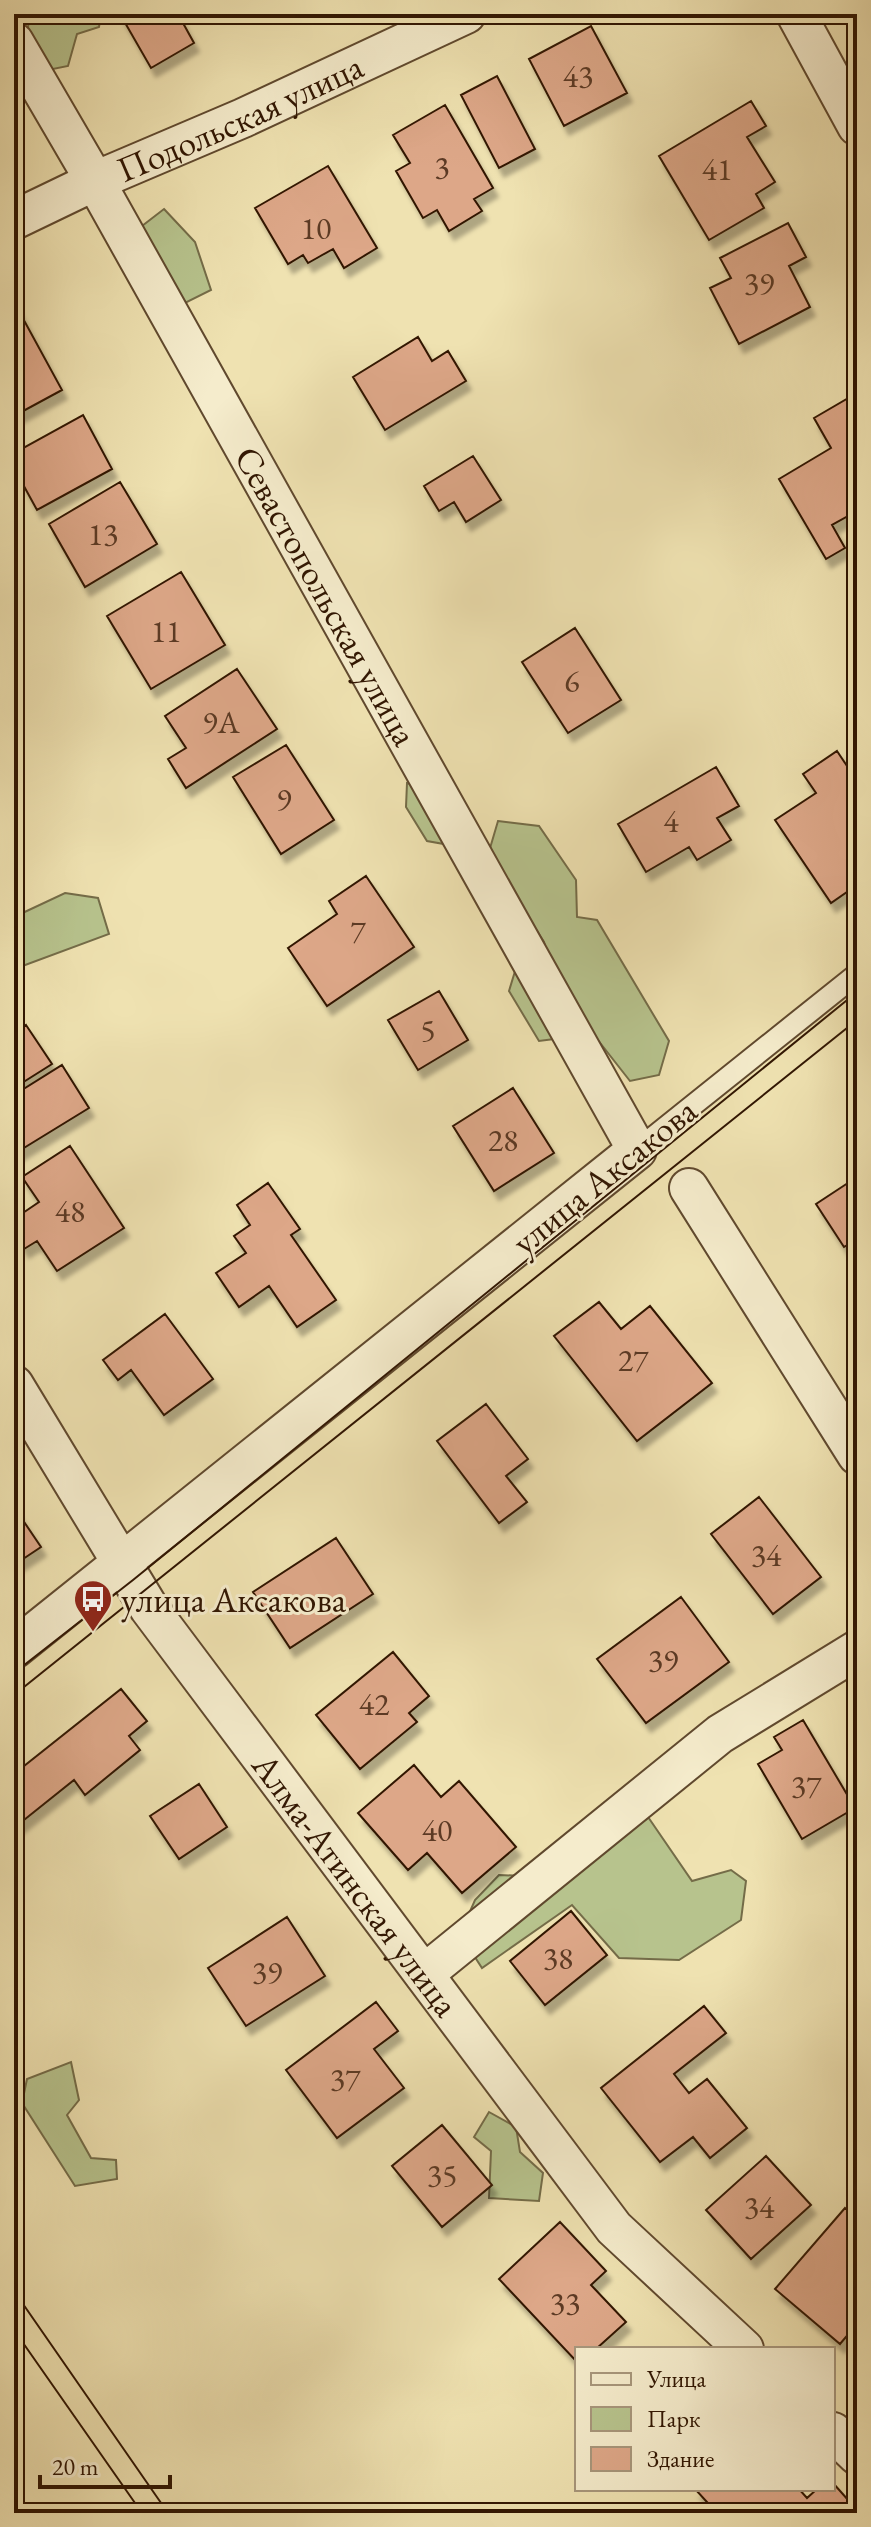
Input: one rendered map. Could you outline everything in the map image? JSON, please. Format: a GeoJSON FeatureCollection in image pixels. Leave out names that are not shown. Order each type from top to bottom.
{"type":"FeatureCollection","features":[{"type":"Feature","properties":{"kind":"street","name":"Подольская улица"},"geometry":{"type":"LineString","coordinates":[[14,220],[466,14]]}},
{"type":"Feature","properties":{"kind":"street"},"geometry":{"type":"LineString","coordinates":[[796,14],[857,126]]}},
{"type":"Feature","properties":{"kind":"street","name":"Севастопольская улица"},"geometry":{"type":"LineString","coordinates":[[14,42],[95,181],[637,1150]]}},
{"type":"Feature","properties":{"kind":"street","name":"улица Аксакова"},"geometry":{"type":"LineString","coordinates":[[14,1649],[637,1150]]}},
{"type":"Feature","properties":{"kind":"street"},"geometry":{"type":"LineString","coordinates":[[689,1188],[857,1455]]}},
{"type":"Feature","properties":{"kind":"street","name":"Алма-Атинская улица"},"geometry":{"type":"LineString","coordinates":[[14,1385],[149,1608],[614,2228],[742,2347]]}},
{"type":"Feature","properties":{"kind":"street"},"geometry":{"type":"LineString","coordinates":[[424,1974],[720,1734],[854,1659]]}},
{"type":"Feature","properties":{"kind":"street"},"geometry":{"type":"LineString","coordinates":[[835,2434],[857,2455]]}},
{"type":"Feature","properties":{"kind":"lane","name":"улица Аксакова"},"geometry":{"type":"LineString","coordinates":[[637,1150],[857,974]]}},
{"type":"Feature","properties":{"kind":"green space"},"geometry":{"type":"Polygon","coordinates":[[[101,14],[99,27],[77,34],[68,66],[48,70],[26,50],[29,17],[101,14]]]}},
{"type":"Feature","properties":{"kind":"green space"},"geometry":{"type":"Polygon","coordinates":[[[164,209],[195,242],[211,290],[183,304],[142,226],[164,209]]]}},
{"type":"Feature","properties":{"kind":"green space"},"geometry":{"type":"Polygon","coordinates":[[[407,783],[429,790],[449,825],[444,844],[427,841],[406,807],[407,783]]]}},
{"type":"Feature","properties":{"kind":"green space"},"geometry":{"type":"Polygon","coordinates":[[[498,821],[539,826],[576,880],[577,917],[597,920],[669,1041],[659,1075],[630,1081],[575,1011],[562,1038],[539,1041],[509,991],[516,968],[552,972],[544,942],[488,855],[498,821]]]}},
{"type":"Feature","properties":{"kind":"green space"},"geometry":{"type":"Polygon","coordinates":[[[65,893],[98,898],[109,934],[17,968],[14,993],[14,917],[65,893]]]}},
{"type":"Feature","properties":{"kind":"green space"},"geometry":{"type":"Polygon","coordinates":[[[646,1814],[692,1881],[731,1870],[746,1881],[741,1920],[679,1960],[619,1958],[572,1905],[482,1968],[460,1934],[475,1900],[499,1875],[527,1876],[606,1852],[628,1815],[646,1814]]]}},
{"type":"Feature","properties":{"kind":"green space"},"geometry":{"type":"Polygon","coordinates":[[[71,2062],[79,2100],[67,2115],[91,2158],[116,2160],[117,2179],[75,2186],[22,2103],[27,2079],[71,2062]]]}},
{"type":"Feature","properties":{"kind":"green space"},"geometry":{"type":"Polygon","coordinates":[[[489,2112],[516,2127],[520,2152],[543,2173],[539,2201],[489,2198],[491,2151],[474,2137],[489,2112]]]}},
{"type":"Feature","properties":{"kind":"building"},"geometry":{"type":"Polygon","coordinates":[[[120,14],[178,14],[194,43],[151,68],[120,14]]]}},
{"type":"Feature","properties":{"kind":"building"},"geometry":{"type":"Polygon","coordinates":[[[591,26],[627,93],[564,126],[529,59],[591,26]]]}},
{"type":"Feature","properties":{"kind":"building"},"geometry":{"type":"Polygon","coordinates":[[[497,76],[535,149],[499,168],[461,95],[497,76]]]}},
{"type":"Feature","properties":{"kind":"building"},"geometry":{"type":"Polygon","coordinates":[[[751,101],[766,126],[747,137],[775,182],[756,194],[764,208],[709,240],[659,156],[751,101]]]}},
{"type":"Feature","properties":{"kind":"building"},"geometry":{"type":"Polygon","coordinates":[[[445,105],[493,188],[474,199],[482,211],[449,231],[437,210],[423,218],[396,171],[410,163],[393,135],[445,105]]]}},
{"type":"Feature","properties":{"kind":"building"},"geometry":{"type":"Polygon","coordinates":[[[328,166],[377,248],[344,268],[333,249],[308,263],[303,255],[288,264],[255,208],[328,166]]]}},
{"type":"Feature","properties":{"kind":"building"},"geometry":{"type":"Polygon","coordinates":[[[788,223],[806,257],[789,266],[810,307],[739,344],[710,288],[731,278],[720,258],[788,223]]]}},
{"type":"Feature","properties":{"kind":"building"},"geometry":{"type":"Polygon","coordinates":[[[14,302],[62,390],[14,416],[14,302]]]}},
{"type":"Feature","properties":{"kind":"building"},"geometry":{"type":"Polygon","coordinates":[[[418,337],[432,361],[448,351],[466,381],[385,430],[353,377],[418,337]]]}},
{"type":"Feature","properties":{"kind":"building"},"geometry":{"type":"Polygon","coordinates":[[[857,393],[857,511],[832,525],[845,548],[826,559],[779,479],[831,448],[814,418],[857,393]]]}},
{"type":"Feature","properties":{"kind":"building"},"geometry":{"type":"Polygon","coordinates":[[[83,415],[112,469],[37,510],[14,468],[14,453],[83,415]]]}},
{"type":"Feature","properties":{"kind":"building"},"geometry":{"type":"Polygon","coordinates":[[[473,456],[501,500],[466,522],[454,502],[439,511],[424,486],[473,456]]]}},
{"type":"Feature","properties":{"kind":"building"},"geometry":{"type":"Polygon","coordinates":[[[120,482],[157,544],[85,587],[49,524],[120,482]]]}},
{"type":"Feature","properties":{"kind":"building"},"geometry":{"type":"Polygon","coordinates":[[[181,572],[225,645],[151,689],[107,616],[181,572]]]}},
{"type":"Feature","properties":{"kind":"building"},"geometry":{"type":"Polygon","coordinates":[[[575,628],[621,700],[568,733],[522,662],[575,628]]]}},
{"type":"Feature","properties":{"kind":"building"},"geometry":{"type":"Polygon","coordinates":[[[237,669],[277,729],[186,788],[168,759],[186,748],[165,716],[237,669]]]}},
{"type":"Feature","properties":{"kind":"building"},"geometry":{"type":"Polygon","coordinates":[[[286,745],[334,820],[281,854],[233,777],[286,745]]]}},
{"type":"Feature","properties":{"kind":"building"},"geometry":{"type":"Polygon","coordinates":[[[837,751],[857,781],[857,885],[831,903],[775,820],[816,793],[803,774],[837,751]]]}},
{"type":"Feature","properties":{"kind":"building"},"geometry":{"type":"Polygon","coordinates":[[[716,767],[739,806],[717,818],[731,840],[697,860],[689,847],[646,872],[618,824],[716,767]]]}},
{"type":"Feature","properties":{"kind":"building"},"geometry":{"type":"Polygon","coordinates":[[[366,876],[414,947],[327,1006],[288,948],[337,914],[329,901],[366,876]]]}},
{"type":"Feature","properties":{"kind":"building"},"geometry":{"type":"Polygon","coordinates":[[[439,991],[468,1040],[418,1070],[388,1020],[439,991]]]}},
{"type":"Feature","properties":{"kind":"building"},"geometry":{"type":"Polygon","coordinates":[[[26,1025],[52,1064],[14,1088],[14,1033],[26,1025]]]}},
{"type":"Feature","properties":{"kind":"building"},"geometry":{"type":"Polygon","coordinates":[[[62,1065],[89,1108],[14,1154],[14,1095],[62,1065]]]}},
{"type":"Feature","properties":{"kind":"building"},"geometry":{"type":"Polygon","coordinates":[[[513,1088],[554,1153],[494,1191],[453,1126],[513,1088]]]}},
{"type":"Feature","properties":{"kind":"building"},"geometry":{"type":"Polygon","coordinates":[[[70,1146],[124,1228],[57,1271],[37,1241],[24,1249],[14,1233],[14,1219],[39,1202],[22,1177],[70,1146]]]}},
{"type":"Feature","properties":{"kind":"building"},"geometry":{"type":"Polygon","coordinates":[[[857,1177],[857,1239],[844,1247],[816,1204],[857,1177]]]}},
{"type":"Feature","properties":{"kind":"building"},"geometry":{"type":"Polygon","coordinates":[[[268,1183],[300,1229],[291,1235],[336,1300],[297,1327],[269,1286],[239,1307],[216,1273],[246,1253],[234,1236],[250,1225],[237,1205],[268,1183]]]}},
{"type":"Feature","properties":{"kind":"building"},"geometry":{"type":"Polygon","coordinates":[[[599,1302],[621,1329],[650,1306],[712,1383],[637,1441],[554,1336],[599,1302]]]}},
{"type":"Feature","properties":{"kind":"building"},"geometry":{"type":"Polygon","coordinates":[[[165,1314],[213,1379],[164,1415],[131,1370],[118,1380],[103,1360],[165,1314]]]}},
{"type":"Feature","properties":{"kind":"building"},"geometry":{"type":"Polygon","coordinates":[[[486,1404],[528,1459],[506,1476],[527,1502],[499,1523],[437,1441],[486,1404]]]}},
{"type":"Feature","properties":{"kind":"building"},"geometry":{"type":"Polygon","coordinates":[[[759,1497],[821,1577],[773,1614],[711,1534],[759,1497]]]}},
{"type":"Feature","properties":{"kind":"building"},"geometry":{"type":"Polygon","coordinates":[[[14,1507],[41,1547],[14,1565],[14,1507]]]}},
{"type":"Feature","properties":{"kind":"building"},"geometry":{"type":"Polygon","coordinates":[[[336,1538],[373,1594],[290,1648],[253,1592],[336,1538]]]}},
{"type":"Feature","properties":{"kind":"building"},"geometry":{"type":"Polygon","coordinates":[[[681,1597],[729,1662],[646,1723],[597,1659],[681,1597]]]}},
{"type":"Feature","properties":{"kind":"building"},"geometry":{"type":"Polygon","coordinates":[[[393,1652],[429,1696],[409,1713],[417,1722],[360,1769],[316,1715],[393,1652]]]}},
{"type":"Feature","properties":{"kind":"building"},"geometry":{"type":"Polygon","coordinates":[[[121,1689],[147,1721],[129,1736],[140,1750],[85,1795],[74,1780],[14,1828],[14,1774],[121,1689]]]}},
{"type":"Feature","properties":{"kind":"building"},"geometry":{"type":"Polygon","coordinates":[[[803,1720],[855,1808],[802,1839],[758,1764],[782,1750],[774,1737],[803,1720]]]}},
{"type":"Feature","properties":{"kind":"building"},"geometry":{"type":"Polygon","coordinates":[[[414,1765],[441,1797],[459,1781],[516,1847],[462,1893],[427,1853],[408,1870],[358,1813],[414,1765]]]}},
{"type":"Feature","properties":{"kind":"building"},"geometry":{"type":"Polygon","coordinates":[[[199,1784],[227,1827],[179,1859],[150,1816],[199,1784]]]}},
{"type":"Feature","properties":{"kind":"building"},"geometry":{"type":"Polygon","coordinates":[[[571,1911],[607,1955],[545,2005],[510,1961],[571,1911]]]}},
{"type":"Feature","properties":{"kind":"building"},"geometry":{"type":"Polygon","coordinates":[[[287,1917],[325,1976],[246,2026],[208,1968],[287,1917]]]}},
{"type":"Feature","properties":{"kind":"building"},"geometry":{"type":"Polygon","coordinates":[[[376,2002],[398,2031],[374,2049],[404,2088],[337,2138],[286,2070],[376,2002]]]}},
{"type":"Feature","properties":{"kind":"building"},"geometry":{"type":"Polygon","coordinates":[[[704,2006],[726,2033],[674,2074],[689,2093],[707,2079],[747,2128],[710,2158],[693,2137],[660,2162],[601,2088],[704,2006]]]}},
{"type":"Feature","properties":{"kind":"building"},"geometry":{"type":"Polygon","coordinates":[[[442,2125],[492,2185],[442,2227],[392,2166],[442,2125]]]}},
{"type":"Feature","properties":{"kind":"building"},"geometry":{"type":"Polygon","coordinates":[[[766,2156],[811,2205],[751,2259],[706,2210],[766,2156]]]}},
{"type":"Feature","properties":{"kind":"building"},"geometry":{"type":"Polygon","coordinates":[[[845,2208],[857,2218],[857,2324],[840,2344],[775,2289],[845,2208]]]}},
{"type":"Feature","properties":{"kind":"building"},"geometry":{"type":"Polygon","coordinates":[[[560,2222],[606,2271],[591,2285],[626,2322],[598,2347],[575,2347],[575,2360],[499,2279],[560,2222]]]}},
{"type":"Feature","properties":{"kind":"building"},"geometry":{"type":"Polygon","coordinates":[[[835,2485],[849,2501],[836,2513],[717,2513],[697,2491],[801,2491],[807,2498],[815,2491],[835,2491],[835,2485]]]}},
{"type":"Feature","properties":{"kind":"tram line"},"geometry":{"type":"LineString","coordinates":[[14,1673],[133,1580],[857,992]]}},
{"type":"Feature","properties":{"kind":"tram line"},"geometry":{"type":"LineString","coordinates":[[14,1695],[857,1020]]}},
{"type":"Feature","properties":{"kind":"tram line"},"geometry":{"type":"LineString","coordinates":[[14,2291],[168,2513]]}},
{"type":"Feature","properties":{"kind":"tram line"},"geometry":{"type":"LineString","coordinates":[[14,2330],[142,2513]]}},
{"type":"Feature","properties":{"kind":"place","name":"улица Аксакова"},"geometry":{"type":"Point","coordinates":[93,1633]}}]}
